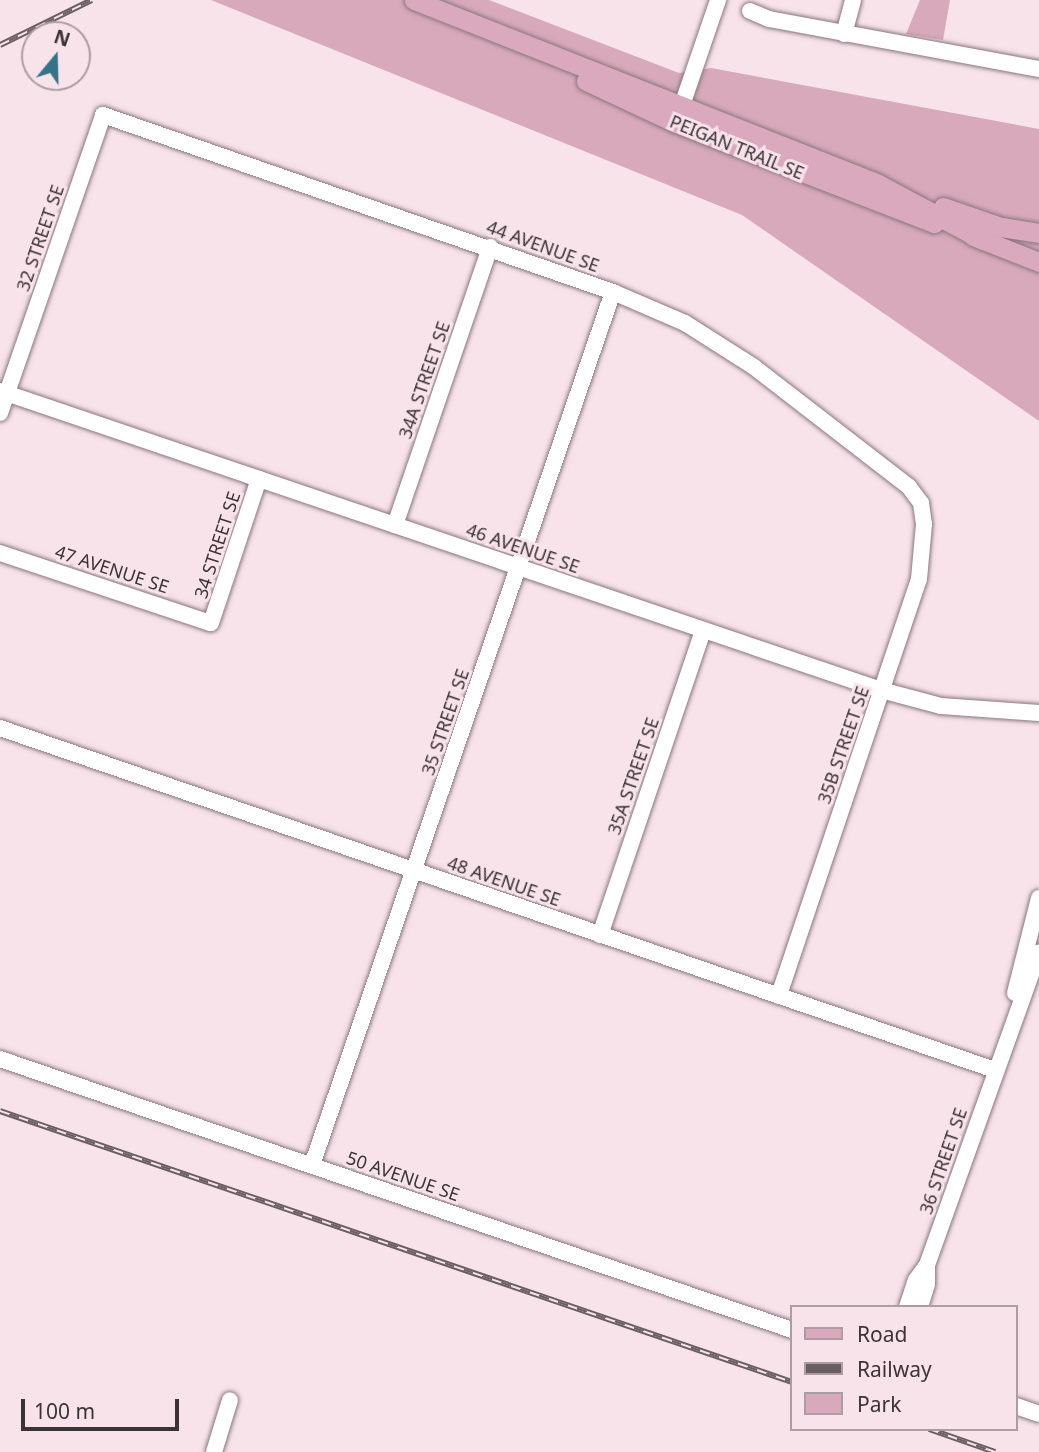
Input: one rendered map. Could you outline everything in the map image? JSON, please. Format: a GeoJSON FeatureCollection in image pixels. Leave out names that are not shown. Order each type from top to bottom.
{"type":"FeatureCollection","features":[{"type":"Feature","properties":{"kind":"main road","name":"PEIGAN TRAIL SE"},"geometry":{"type":"LineString","coordinates":[[414,0],[907,215],[1036,261]]}},
{"type":"Feature","properties":{"kind":"main road","name":"PEIGAN TRAIL SE"},"geometry":{"type":"LineString","coordinates":[[679,114],[878,184],[983,240]]}},
{"type":"Feature","properties":{"kind":"main road"},"geometry":{"type":"LineString","coordinates":[[878,184],[1001,227],[1039,233]]}},
{"type":"Feature","properties":{"kind":"street"},"geometry":{"type":"LineString","coordinates":[[679,114],[718,0]]}},
{"type":"Feature","properties":{"kind":"street"},"geometry":{"type":"LineString","coordinates":[[844,34],[853,0]]}},
{"type":"Feature","properties":{"kind":"street"},"geometry":{"type":"LineString","coordinates":[[750,11],[769,19],[1039,69]]}},
{"type":"Feature","properties":{"kind":"street","name":"44 AVENUE SE"},"geometry":{"type":"LineString","coordinates":[[103,115],[490,247],[613,292],[684,323],[754,367],[909,487],[922,503]]}},
{"type":"Feature","properties":{"kind":"street","name":"32 STREET SE"},"geometry":{"type":"LineString","coordinates":[[0,413],[3,392],[103,115]]}},
{"type":"Feature","properties":{"kind":"street","name":"34A STREET SE"},"geometry":{"type":"LineString","coordinates":[[395,525],[490,247]]}},
{"type":"Feature","properties":{"kind":"street","name":"35 STREET SE"},"geometry":{"type":"LineString","coordinates":[[312,1165],[613,292]]}},
{"type":"Feature","properties":{"kind":"street","name":"46 AVENUE SE"},"geometry":{"type":"LineString","coordinates":[[3,392],[881,690],[941,706],[1039,713]]}},
{"type":"Feature","properties":{"kind":"street","name":"34 STREET SE"},"geometry":{"type":"LineString","coordinates":[[211,623],[260,479]]}},
{"type":"Feature","properties":{"kind":"street","name":"35B STREET SE"},"geometry":{"type":"LineString","coordinates":[[779,996],[919,579],[924,524],[922,503]]}},
{"type":"Feature","properties":{"kind":"street","name":"47 AVENUE SE"},"geometry":{"type":"LineString","coordinates":[[0,553],[211,623]]}},
{"type":"Feature","properties":{"kind":"street","name":"35A STREET SE"},"geometry":{"type":"LineString","coordinates":[[600,934],[703,630]]}},
{"type":"Feature","properties":{"kind":"street"},"geometry":{"type":"LineString","coordinates":[[1018,712],[1039,722]]}},
{"type":"Feature","properties":{"kind":"street","name":"48 AVENUE SE"},"geometry":{"type":"LineString","coordinates":[[0,728],[995,1070]]}},
{"type":"Feature","properties":{"kind":"street","name":"36 STREET SE"},"geometry":{"type":"LineString","coordinates":[[995,1070],[1039,898]]}},
{"type":"Feature","properties":{"kind":"street","name":"36 STREET SE"},"geometry":{"type":"LineString","coordinates":[[908,1305],[916,1280],[927,1265],[1039,952]]}},
{"type":"Feature","properties":{"kind":"street","name":"50 AVENUE SE"},"geometry":{"type":"LineString","coordinates":[[0,1059],[790,1329]]}},
{"type":"Feature","properties":{"kind":"street","name":"36 STREET SE"},"geometry":{"type":"LineString","coordinates":[[921,1305],[927,1284],[927,1265]]}},
{"type":"Feature","properties":{"kind":"street"},"geometry":{"type":"LineString","coordinates":[[214,1452],[230,1400]]}},
{"type":"Feature","properties":{"kind":"street"},"geometry":{"type":"LineString","coordinates":[[1018,1407],[1039,1414]]}},
{"type":"Feature","properties":{"kind":"green space"},"geometry":{"type":"Polygon","coordinates":[[[211,0],[489,0],[679,73],[711,68],[1039,129],[1039,421],[742,215],[211,0]]]}},
{"type":"Feature","properties":{"kind":"green space"},"geometry":{"type":"Polygon","coordinates":[[[920,0],[950,0],[943,40],[906,34],[920,0]]]}},
{"type":"Feature","properties":{"kind":"railway"},"geometry":{"type":"LineString","coordinates":[[0,45],[92,0]]}},
{"type":"Feature","properties":{"kind":"railway"},"geometry":{"type":"LineString","coordinates":[[0,1111],[790,1381]]}},
{"type":"Feature","properties":{"kind":"railway"},"geometry":{"type":"LineString","coordinates":[[935,1431],[995,1452]]}}]}
